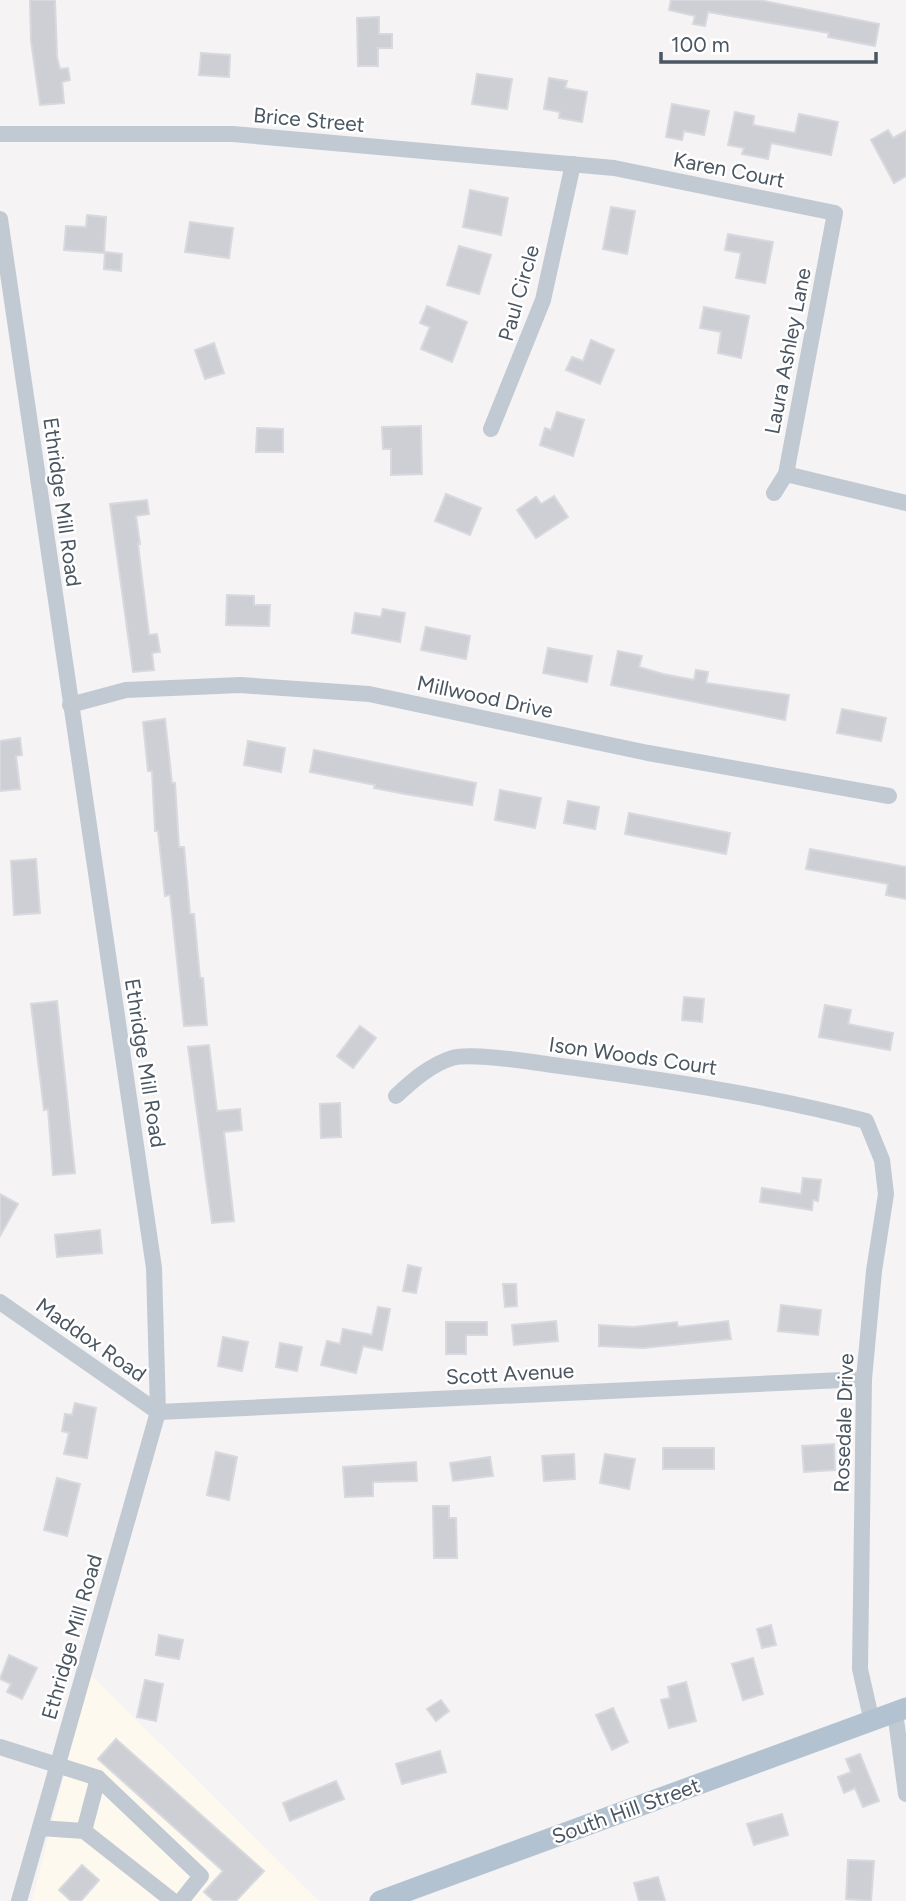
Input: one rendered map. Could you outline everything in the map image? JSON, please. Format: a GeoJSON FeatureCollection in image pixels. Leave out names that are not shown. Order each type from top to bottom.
{"type":"FeatureCollection","features":[{"type":"Feature","properties":{"kind":"main road","name":"South Hill Street"},"geometry":{"type":"LineString","coordinates":[[380,1901],[900,1710]]}},
{"type":"Feature","properties":{"kind":"street","name":"Brice Street"},"geometry":{"type":"LineString","coordinates":[[0,134],[233,134],[614,168]]}},
{"type":"Feature","properties":{"kind":"street","name":"Paul Circle"},"geometry":{"type":"LineString","coordinates":[[491,429],[543,300],[573,164]]}},
{"type":"Feature","properties":{"kind":"street","name":"Karen Court"},"geometry":{"type":"LineString","coordinates":[[614,168],[835,213]]}},
{"type":"Feature","properties":{"kind":"street","name":"Laura Ashley Lane"},"geometry":{"type":"LineString","coordinates":[[774,493],[786,474],[835,213]]}},
{"type":"Feature","properties":{"kind":"street","name":"Ethridge Mill Road"},"geometry":{"type":"LineString","coordinates":[[0,219],[154,1268],[158,1412],[19,1901]]}},
{"type":"Feature","properties":{"kind":"street"},"geometry":{"type":"LineString","coordinates":[[786,474],[906,503]]}},
{"type":"Feature","properties":{"kind":"street","name":"Millwood Drive"},"geometry":{"type":"LineString","coordinates":[[70,705],[125,690],[240,685],[369,694],[648,753],[889,796]]}},
{"type":"Feature","properties":{"kind":"street","name":"Ison Woods Court"},"geometry":{"type":"LineString","coordinates":[[396,1096],[420,1074],[454,1057],[519,1060],[786,1100],[866,1121],[869,1128]]}},
{"type":"Feature","properties":{"kind":"street","name":"Rosedale Drive"},"geometry":{"type":"LineString","coordinates":[[869,1128],[882,1160],[886,1194],[874,1271],[864,1379],[860,1670],[872,1721]]}},
{"type":"Feature","properties":{"kind":"street","name":"Maddox Road"},"geometry":{"type":"LineString","coordinates":[[0,1303],[158,1412]]}},
{"type":"Feature","properties":{"kind":"street","name":"Scott Avenue"},"geometry":{"type":"LineString","coordinates":[[158,1412],[864,1379]]}},
{"type":"Feature","properties":{"kind":"street"},"geometry":{"type":"LineString","coordinates":[[900,1710],[906,1794]]}},
{"type":"Feature","properties":{"kind":"street"},"geometry":{"type":"LineString","coordinates":[[0,1747],[99,1778],[201,1876],[181,1901]]}},
{"type":"Feature","properties":{"kind":"street"},"geometry":{"type":"LineString","coordinates":[[83,1831],[99,1778]]}},
{"type":"Feature","properties":{"kind":"street"},"geometry":{"type":"LineString","coordinates":[[40,1828],[83,1831],[173,1901]]}},
{"type":"Feature","properties":{"kind":"shaded area"},"geometry":{"type":"Polygon","coordinates":[[[90,1674],[319,1901],[32,1901],[90,1674]]]}},
{"type":"Feature","properties":{"kind":"building"},"geometry":{"type":"Polygon","coordinates":[[[30,0],[55,0],[57,57],[60,69],[68,68],[70,80],[62,82],[64,103],[40,105],[31,41],[30,0]]]}},
{"type":"Feature","properties":{"kind":"building"},"geometry":{"type":"Polygon","coordinates":[[[671,0],[759,0],[879,24],[875,46],[828,37],[829,33],[708,12],[705,26],[693,24],[695,16],[669,10],[671,0]]]}},
{"type":"Feature","properties":{"kind":"building"},"geometry":{"type":"Polygon","coordinates":[[[379,17],[379,34],[392,34],[392,48],[378,48],[378,66],[358,66],[357,18],[379,17]]]}},
{"type":"Feature","properties":{"kind":"building"},"geometry":{"type":"Polygon","coordinates":[[[201,53],[230,55],[229,77],[199,75],[201,53]]]}},
{"type":"Feature","properties":{"kind":"building"},"geometry":{"type":"Polygon","coordinates":[[[477,74],[512,79],[507,109],[472,104],[477,74]]]}},
{"type":"Feature","properties":{"kind":"building"},"geometry":{"type":"Polygon","coordinates":[[[549,78],[567,81],[565,88],[587,92],[582,122],[559,118],[560,112],[544,109],[549,78]]]}},
{"type":"Feature","properties":{"kind":"building"},"geometry":{"type":"Polygon","coordinates":[[[672,104],[709,111],[704,135],[684,131],[682,140],[666,137],[672,104]]]}},
{"type":"Feature","properties":{"kind":"building"},"geometry":{"type":"Polygon","coordinates":[[[735,112],[754,116],[753,125],[795,133],[799,114],[838,122],[831,155],[771,143],[768,159],[742,154],[744,148],[728,145],[735,112]]]}},
{"type":"Feature","properties":{"kind":"building"},"geometry":{"type":"Polygon","coordinates":[[[888,130],[893,138],[906,131],[906,176],[894,183],[871,140],[888,130]]]}},
{"type":"Feature","properties":{"kind":"building"},"geometry":{"type":"Polygon","coordinates":[[[470,190],[508,198],[501,235],[463,227],[470,190]]]}},
{"type":"Feature","properties":{"kind":"building"},"geometry":{"type":"Polygon","coordinates":[[[611,207],[635,211],[627,254],[603,249],[611,207]]]}},
{"type":"Feature","properties":{"kind":"building"},"geometry":{"type":"Polygon","coordinates":[[[87,215],[106,217],[104,253],[64,250],[66,226],[86,227],[87,215]]]}},
{"type":"Feature","properties":{"kind":"building"},"geometry":{"type":"Polygon","coordinates":[[[190,222],[233,228],[229,258],[185,252],[190,222]]]}},
{"type":"Feature","properties":{"kind":"building"},"geometry":{"type":"Polygon","coordinates":[[[728,234],[773,242],[765,283],[736,278],[741,253],[725,250],[728,234]]]}},
{"type":"Feature","properties":{"kind":"building"},"geometry":{"type":"Polygon","coordinates":[[[459,246],[491,255],[479,294],[447,285],[459,246]]]}},
{"type":"Feature","properties":{"kind":"building"},"geometry":{"type":"Polygon","coordinates":[[[105,252],[122,254],[121,271],[104,269],[105,252]]]}},
{"type":"Feature","properties":{"kind":"building"},"geometry":{"type":"Polygon","coordinates":[[[427,306],[467,322],[452,362],[421,349],[430,327],[420,323],[427,306]]]}},
{"type":"Feature","properties":{"kind":"building"},"geometry":{"type":"Polygon","coordinates":[[[704,307],[749,316],[741,358],[718,353],[721,332],[700,328],[704,307]]]}},
{"type":"Feature","properties":{"kind":"building"},"geometry":{"type":"Polygon","coordinates":[[[591,340],[614,350],[600,384],[566,370],[572,357],[583,361],[591,340]]]}},
{"type":"Feature","properties":{"kind":"building"},"geometry":{"type":"Polygon","coordinates":[[[214,343],[224,373],[205,379],[195,350],[214,343]]]}},
{"type":"Feature","properties":{"kind":"building"},"geometry":{"type":"Polygon","coordinates":[[[557,412],[584,420],[573,456],[540,445],[545,428],[551,430],[557,412]]]}},
{"type":"Feature","properties":{"kind":"building"},"geometry":{"type":"Polygon","coordinates":[[[421,426],[422,474],[391,475],[391,449],[383,449],[382,427],[421,426]]]}},
{"type":"Feature","properties":{"kind":"building"},"geometry":{"type":"Polygon","coordinates":[[[257,428],[283,429],[283,452],[256,452],[257,428]]]}},
{"type":"Feature","properties":{"kind":"building"},"geometry":{"type":"Polygon","coordinates":[[[446,494],[481,508],[470,535],[435,521],[446,494]]]}},
{"type":"Feature","properties":{"kind":"building"},"geometry":{"type":"Polygon","coordinates":[[[554,496],[568,517],[536,538],[517,510],[536,497],[541,504],[554,496]]]}},
{"type":"Feature","properties":{"kind":"building"},"geometry":{"type":"Polygon","coordinates":[[[147,500],[149,514],[136,516],[138,544],[149,635],[157,634],[160,652],[152,653],[154,670],[133,672],[110,504],[147,500]]]}},
{"type":"Feature","properties":{"kind":"building"},"geometry":{"type":"Polygon","coordinates":[[[227,595],[254,596],[254,605],[270,605],[269,626],[226,625],[227,595]]]}},
{"type":"Feature","properties":{"kind":"building"},"geometry":{"type":"Polygon","coordinates":[[[383,609],[405,613],[400,642],[352,633],[355,613],[381,617],[383,609]]]}},
{"type":"Feature","properties":{"kind":"building"},"geometry":{"type":"Polygon","coordinates":[[[426,627],[470,636],[466,659],[421,650],[426,627]]]}},
{"type":"Feature","properties":{"kind":"building"},"geometry":{"type":"Polygon","coordinates":[[[548,648],[592,656],[587,682],[543,673],[548,648]]]}},
{"type":"Feature","properties":{"kind":"building"},"geometry":{"type":"Polygon","coordinates":[[[618,651],[642,656],[639,667],[663,674],[694,680],[696,670],[708,672],[706,683],[789,695],[785,720],[611,685],[618,651]]]}},
{"type":"Feature","properties":{"kind":"building"},"geometry":{"type":"Polygon","coordinates":[[[842,709],[886,718],[881,741],[837,733],[842,709]]]}},
{"type":"Feature","properties":{"kind":"building"},"geometry":{"type":"Polygon","coordinates":[[[165,719],[172,783],[175,783],[179,847],[184,847],[190,914],[194,914],[207,1025],[184,1026],[170,895],[165,896],[158,831],[155,831],[152,771],[148,771],[143,722],[165,719]]]}},
{"type":"Feature","properties":{"kind":"building"},"geometry":{"type":"Polygon","coordinates":[[[20,738],[22,755],[16,756],[20,789],[0,791],[0,741],[20,738]]]}},
{"type":"Feature","properties":{"kind":"building"},"geometry":{"type":"Polygon","coordinates":[[[248,741],[285,748],[281,772],[244,765],[248,741]]]}},
{"type":"Feature","properties":{"kind":"building"},"geometry":{"type":"Polygon","coordinates":[[[314,750],[476,783],[472,805],[374,788],[375,785],[310,772],[314,750]]]}},
{"type":"Feature","properties":{"kind":"building"},"geometry":{"type":"Polygon","coordinates":[[[500,790],[541,798],[535,828],[495,820],[500,790]]]}},
{"type":"Feature","properties":{"kind":"building"},"geometry":{"type":"Polygon","coordinates":[[[568,801],[599,807],[595,829],[564,823],[568,801]]]}},
{"type":"Feature","properties":{"kind":"building"},"geometry":{"type":"Polygon","coordinates":[[[629,813],[730,833],[726,854],[625,834],[629,813]]]}},
{"type":"Feature","properties":{"kind":"building"},"geometry":{"type":"Polygon","coordinates":[[[810,849],[906,867],[906,899],[886,895],[888,884],[806,869],[810,849]]]}},
{"type":"Feature","properties":{"kind":"building"},"geometry":{"type":"Polygon","coordinates":[[[36,859],[40,913],[14,915],[11,861],[36,859]]]}},
{"type":"Feature","properties":{"kind":"building"},"geometry":{"type":"Polygon","coordinates":[[[684,997],[704,999],[702,1022],[682,1020],[684,997]]]}},
{"type":"Feature","properties":{"kind":"building"},"geometry":{"type":"Polygon","coordinates":[[[57,1001],[75,1173],[53,1175],[48,1109],[44,1110],[31,1004],[57,1001]]]}},
{"type":"Feature","properties":{"kind":"building"},"geometry":{"type":"Polygon","coordinates":[[[825,1005],[851,1010],[848,1024],[893,1033],[890,1050],[819,1037],[825,1005]]]}},
{"type":"Feature","properties":{"kind":"building"},"geometry":{"type":"Polygon","coordinates":[[[360,1026],[376,1038],[353,1068],[337,1056],[360,1026]]]}},
{"type":"Feature","properties":{"kind":"building"},"geometry":{"type":"Polygon","coordinates":[[[209,1045],[217,1111],[240,1109],[242,1130],[224,1132],[234,1221],[212,1223],[188,1047],[209,1045]]]}},
{"type":"Feature","properties":{"kind":"building"},"geometry":{"type":"Polygon","coordinates":[[[340,1103],[341,1137],[321,1138],[320,1104],[340,1103]]]}},
{"type":"Feature","properties":{"kind":"building"},"geometry":{"type":"Polygon","coordinates":[[[803,1178],[821,1180],[818,1201],[813,1200],[812,1210],[760,1202],[762,1188],[801,1194],[803,1178]]]}},
{"type":"Feature","properties":{"kind":"building"},"geometry":{"type":"Polygon","coordinates":[[[0,1194],[18,1204],[0,1236],[0,1194]]]}},
{"type":"Feature","properties":{"kind":"building"},"geometry":{"type":"Polygon","coordinates":[[[100,1230],[102,1253],[57,1257],[55,1235],[100,1230]]]}},
{"type":"Feature","properties":{"kind":"building"},"geometry":{"type":"Polygon","coordinates":[[[408,1265],[421,1268],[416,1293],[403,1291],[408,1265]]]}},
{"type":"Feature","properties":{"kind":"building"},"geometry":{"type":"Polygon","coordinates":[[[503,1284],[516,1284],[517,1306],[505,1307],[503,1284]]]}},
{"type":"Feature","properties":{"kind":"building"},"geometry":{"type":"Polygon","coordinates":[[[781,1305],[821,1310],[818,1335],[778,1331],[781,1305]]]}},
{"type":"Feature","properties":{"kind":"building"},"geometry":{"type":"Polygon","coordinates":[[[378,1307],[390,1309],[382,1350],[363,1346],[356,1373],[321,1365],[327,1341],[340,1344],[343,1329],[372,1335],[378,1307]]]}},
{"type":"Feature","properties":{"kind":"building"},"geometry":{"type":"Polygon","coordinates":[[[556,1321],[558,1341],[514,1345],[512,1325],[556,1321]]]}},
{"type":"Feature","properties":{"kind":"building"},"geometry":{"type":"Polygon","coordinates":[[[728,1321],[731,1339],[643,1348],[599,1346],[599,1325],[634,1327],[677,1322],[678,1327],[728,1321]]]}},
{"type":"Feature","properties":{"kind":"building"},"geometry":{"type":"Polygon","coordinates":[[[446,1322],[487,1322],[487,1335],[466,1335],[466,1354],[446,1354],[446,1322]]]}},
{"type":"Feature","properties":{"kind":"building"},"geometry":{"type":"Polygon","coordinates":[[[223,1337],[248,1342],[242,1371],[218,1366],[223,1337]]]}},
{"type":"Feature","properties":{"kind":"building"},"geometry":{"type":"Polygon","coordinates":[[[280,1343],[302,1347],[297,1371],[276,1367],[280,1343]]]}},
{"type":"Feature","properties":{"kind":"building"},"geometry":{"type":"Polygon","coordinates":[[[75,1403],[96,1408],[87,1458],[64,1454],[69,1433],[62,1431],[65,1414],[72,1415],[75,1403]]]}},
{"type":"Feature","properties":{"kind":"building"},"geometry":{"type":"Polygon","coordinates":[[[834,1444],[835,1470],[804,1472],[802,1446],[834,1444]]]}},
{"type":"Feature","properties":{"kind":"building"},"geometry":{"type":"Polygon","coordinates":[[[663,1448],[714,1448],[714,1469],[663,1469],[663,1448]]]}},
{"type":"Feature","properties":{"kind":"building"},"geometry":{"type":"Polygon","coordinates":[[[216,1452],[237,1457],[229,1500],[207,1495],[216,1452]]]}},
{"type":"Feature","properties":{"kind":"building"},"geometry":{"type":"Polygon","coordinates":[[[574,1454],[575,1479],[544,1481],[542,1456],[574,1454]]]}},
{"type":"Feature","properties":{"kind":"building"},"geometry":{"type":"Polygon","coordinates":[[[605,1454],[635,1459],[629,1489],[600,1483],[605,1454]]]}},
{"type":"Feature","properties":{"kind":"building"},"geometry":{"type":"Polygon","coordinates":[[[490,1457],[493,1476],[453,1481],[450,1463],[490,1457]]]}},
{"type":"Feature","properties":{"kind":"building"},"geometry":{"type":"Polygon","coordinates":[[[416,1462],[417,1481],[373,1482],[373,1496],[345,1497],[343,1467],[416,1462]]]}},
{"type":"Feature","properties":{"kind":"building"},"geometry":{"type":"Polygon","coordinates":[[[57,1478],[80,1484],[67,1536],[44,1530],[57,1478]]]}},
{"type":"Feature","properties":{"kind":"building"},"geometry":{"type":"Polygon","coordinates":[[[433,1506],[449,1506],[449,1518],[456,1518],[457,1558],[434,1558],[433,1506]]]}},
{"type":"Feature","properties":{"kind":"building"},"geometry":{"type":"Polygon","coordinates":[[[771,1625],[776,1645],[762,1648],[757,1629],[771,1625]]]}},
{"type":"Feature","properties":{"kind":"building"},"geometry":{"type":"Polygon","coordinates":[[[159,1635],[183,1640],[179,1659],[156,1655],[159,1635]]]}},
{"type":"Feature","properties":{"kind":"building"},"geometry":{"type":"Polygon","coordinates":[[[9,1655],[37,1668],[22,1699],[7,1692],[11,1684],[0,1679],[9,1655]]]}},
{"type":"Feature","properties":{"kind":"building"},"geometry":{"type":"Polygon","coordinates":[[[753,1658],[763,1694],[743,1700],[732,1664],[753,1658]]]}},
{"type":"Feature","properties":{"kind":"building"},"geometry":{"type":"Polygon","coordinates":[[[145,1680],[163,1684],[156,1721],[137,1717],[145,1680]]]}},
{"type":"Feature","properties":{"kind":"building"},"geometry":{"type":"Polygon","coordinates":[[[686,1682],[696,1721],[669,1728],[661,1700],[670,1698],[668,1687],[686,1682]]]}},
{"type":"Feature","properties":{"kind":"building"},"geometry":{"type":"Polygon","coordinates":[[[441,1700],[449,1711],[436,1721],[427,1709],[441,1700]]]}},
{"type":"Feature","properties":{"kind":"building"},"geometry":{"type":"Polygon","coordinates":[[[613,1708],[628,1742],[612,1750],[596,1715],[613,1708]]]}},
{"type":"Feature","properties":{"kind":"building"},"geometry":{"type":"Polygon","coordinates":[[[116,1739],[264,1871],[236,1901],[214,1901],[204,1892],[223,1871],[98,1759],[116,1739]]]}},
{"type":"Feature","properties":{"kind":"building"},"geometry":{"type":"Polygon","coordinates":[[[440,1751],[446,1772],[402,1784],[396,1764],[440,1751]]]}},
{"type":"Feature","properties":{"kind":"building"},"geometry":{"type":"Polygon","coordinates":[[[860,1754],[879,1801],[863,1807],[855,1788],[844,1793],[838,1777],[851,1772],[846,1759],[860,1754]]]}},
{"type":"Feature","properties":{"kind":"building"},"geometry":{"type":"Polygon","coordinates":[[[336,1781],[344,1799],[290,1821],[283,1803],[336,1781]]]}},
{"type":"Feature","properties":{"kind":"building"},"geometry":{"type":"Polygon","coordinates":[[[782,1814],[788,1835],[754,1845],[747,1824],[782,1814]]]}},
{"type":"Feature","properties":{"kind":"building"},"geometry":{"type":"Polygon","coordinates":[[[848,1860],[874,1861],[871,1901],[846,1899],[848,1860]]]}},
{"type":"Feature","properties":{"kind":"building"},"geometry":{"type":"Polygon","coordinates":[[[82,1865],[99,1880],[81,1901],[71,1901],[59,1890],[82,1865]]]}},
{"type":"Feature","properties":{"kind":"building"},"geometry":{"type":"Polygon","coordinates":[[[658,1877],[665,1901],[639,1901],[634,1883],[658,1877]]]}}]}
